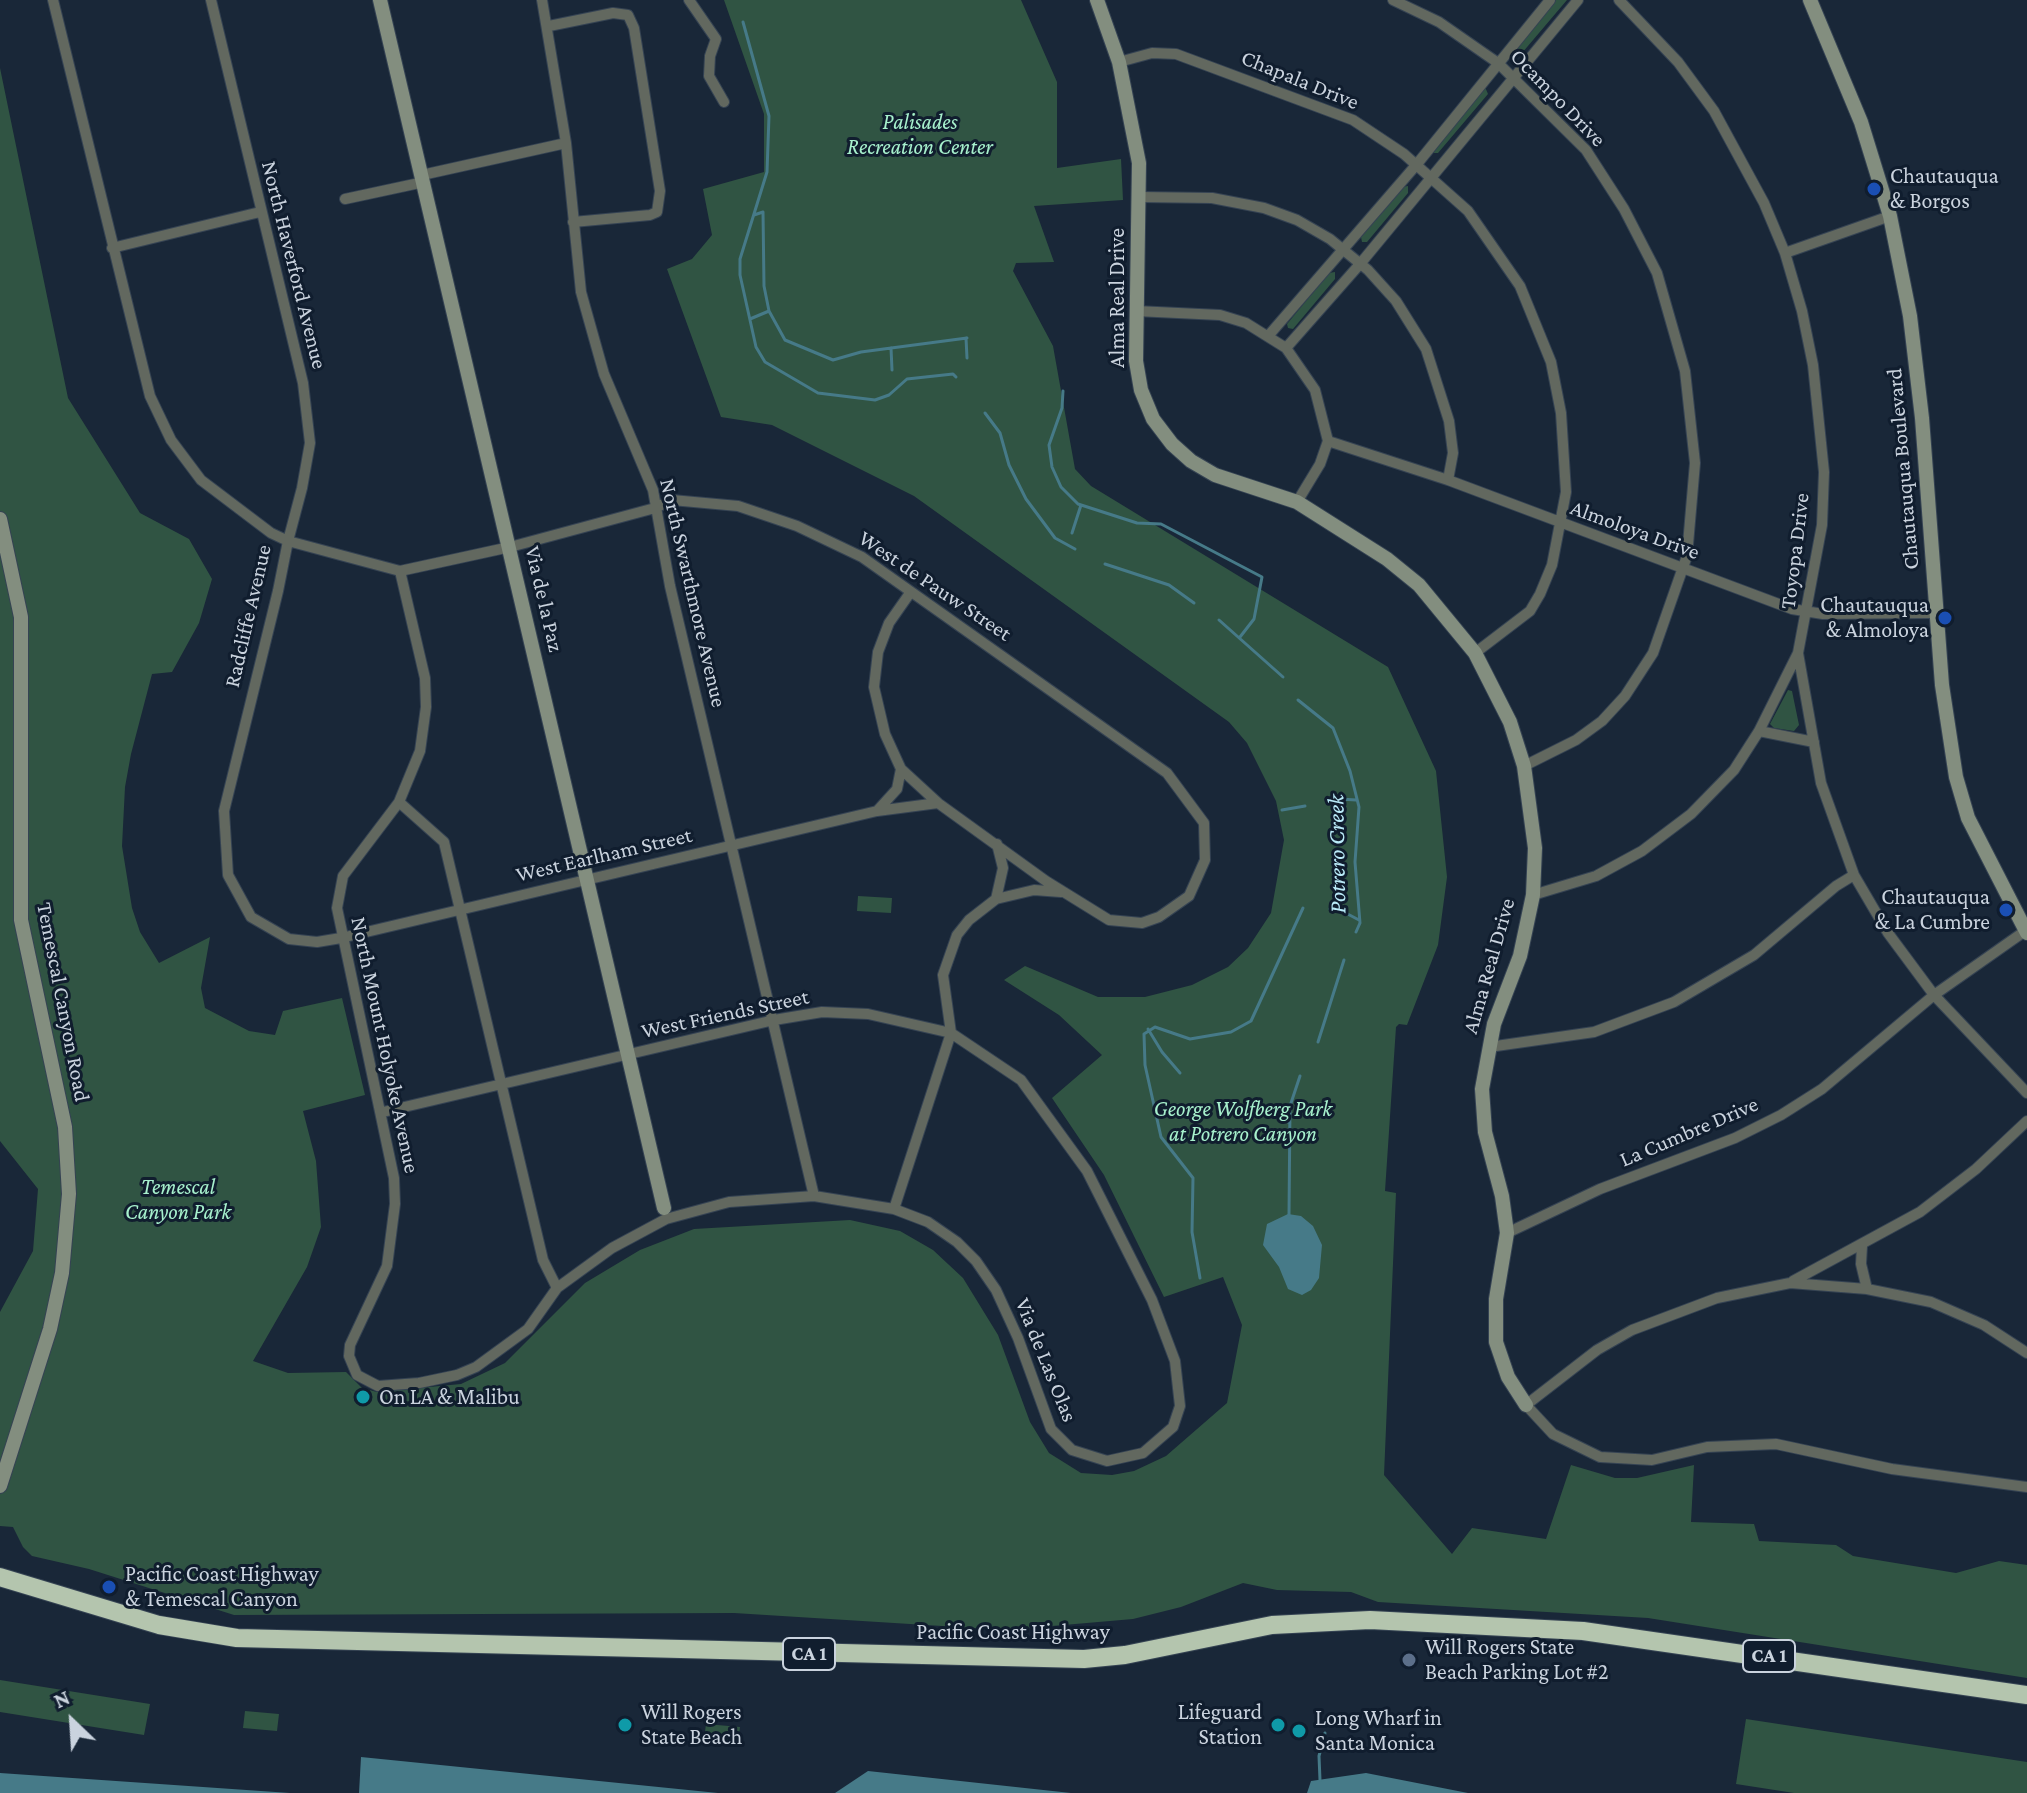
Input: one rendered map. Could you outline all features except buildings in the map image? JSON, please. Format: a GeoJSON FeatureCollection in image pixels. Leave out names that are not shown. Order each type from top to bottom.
{"type":"FeatureCollection","features":[{"type":"Feature","properties":{"kind":"highway","name":"Pacific Coast Highway"},"geometry":{"type":"LineString","coordinates":[[0,1577],[159,1625],[237,1638],[1023,1660],[1125,1655],[1272,1625],[1370,1620],[1596,1632],[2027,1695]]}},
{"type":"Feature","properties":{"kind":"street","name":"Radcliffe Avenue"},"geometry":{"type":"LineString","coordinates":[[53,0],[150,396],[171,440],[201,480],[271,533],[288,541],[230,775],[224,811],[228,875],[242,906],[263,926],[289,939],[317,942],[341,938]]}},
{"type":"Feature","properties":{"kind":"street","name":"North Haverford Avenue"},"geometry":{"type":"LineString","coordinates":[[211,0],[303,383],[310,443],[288,541]]}},
{"type":"Feature","properties":{"kind":"street","name":"Via de la Paz"},"geometry":{"type":"LineString","coordinates":[[380,0],[664,1208]]}},
{"type":"Feature","properties":{"kind":"street","name":"North Swarthmore Avenue"},"geometry":{"type":"LineString","coordinates":[[542,0],[549,26],[566,143],[581,292],[604,374],[653,490],[814,1196]]}},
{"type":"Feature","properties":{"kind":"street"},"geometry":{"type":"LineString","coordinates":[[689,0],[716,39],[710,56],[709,76],[724,102]]}},
{"type":"Feature","properties":{"kind":"street","name":"Alma Real Drive"},"geometry":{"type":"LineString","coordinates":[[1097,0],[1119,62],[1139,163],[1136,361],[1141,390],[1153,419],[1172,444],[1215,475],[1297,502],[1387,559],[1419,585],[1475,653],[1510,722],[1524,766],[1535,848],[1533,895],[1520,956],[1484,1066],[1483,1111],[1507,1233],[1496,1299],[1496,1342],[1508,1377],[1526,1405]]}},
{"type":"Feature","properties":{"kind":"street","name":"Ocampo Drive"},"geometry":{"type":"LineString","coordinates":[[1393,0],[1439,22],[1498,63],[1586,150],[1624,209],[1657,273],[1674,326],[1691,411],[1695,463],[1683,569],[1653,653],[1625,696],[1602,721],[1576,740],[1524,766]]}},
{"type":"Feature","properties":{"kind":"street"},"geometry":{"type":"LineString","coordinates":[[1269,335],[1417,164],[1550,0]]}},
{"type":"Feature","properties":{"kind":"street"},"geometry":{"type":"LineString","coordinates":[[1286,348],[1360,264],[1578,0]]}},
{"type":"Feature","properties":{"kind":"street","name":"Toyopa Drive"},"geometry":{"type":"LineString","coordinates":[[1619,0],[1678,62],[1714,111],[1745,165],[1785,253],[1813,365],[1824,472],[1822,525],[1808,613],[1798,653],[1821,783],[1854,875],[1888,933],[1934,995],[2027,1093]]}},
{"type":"Feature","properties":{"kind":"street","name":"Chautauqua Boulevard"},"geometry":{"type":"LineString","coordinates":[[1810,0],[1861,122],[1890,216],[1918,368],[1936,613],[1956,777],[1968,818],[2026,932]]}},
{"type":"Feature","properties":{"kind":"street"},"geometry":{"type":"LineString","coordinates":[[549,26],[620,12],[632,20],[660,191],[657,212],[650,215],[573,222]]}},
{"type":"Feature","properties":{"kind":"street","name":"Chapala Drive"},"geometry":{"type":"LineString","coordinates":[[1119,62],[1152,53],[1176,54],[1353,120],[1432,177],[1487,235],[1520,286],[1540,332],[1561,413],[1566,492],[1552,565],[1530,611],[1475,653]]}},
{"type":"Feature","properties":{"kind":"street"},"geometry":{"type":"LineString","coordinates":[[345,199],[566,143]]}},
{"type":"Feature","properties":{"kind":"street"},"geometry":{"type":"LineString","coordinates":[[1139,197],[1212,198],[1264,208],[1297,220],[1344,249],[1396,301],[1426,349],[1449,421],[1453,453],[1448,480]]}},
{"type":"Feature","properties":{"kind":"street"},"geometry":{"type":"LineString","coordinates":[[112,248],[260,212]]}},
{"type":"Feature","properties":{"kind":"street"},"geometry":{"type":"LineString","coordinates":[[1785,253],[1890,216]]}},
{"type":"Feature","properties":{"kind":"street"},"geometry":{"type":"LineString","coordinates":[[1136,311],[1220,315],[1269,335],[1286,348],[1315,390],[1328,441],[1320,464],[1297,502]]}},
{"type":"Feature","properties":{"kind":"street","name":"Almoloya Drive"},"geometry":{"type":"LineString","coordinates":[[1328,441],[1448,480],[1808,613],[1936,613]]}},
{"type":"Feature","properties":{"kind":"street"},"geometry":{"type":"LineString","coordinates":[[653,490],[672,500]]}},
{"type":"Feature","properties":{"kind":"street"},"geometry":{"type":"LineString","coordinates":[[288,541],[400,571],[510,547],[655,508],[672,500]]}},
{"type":"Feature","properties":{"kind":"street","name":"West de Pauw Street"},"geometry":{"type":"LineString","coordinates":[[672,500],[738,506],[797,526],[862,557],[1167,773],[1204,823],[1206,842],[1200,879],[1189,896],[1159,917],[1142,923],[1109,920],[1063,892]]}},
{"type":"Feature","properties":{"kind":"street","name":"Temescal Canyon Road"},"geometry":{"type":"LineString","coordinates":[[0,519],[21,617],[21,920],[65,1127],[69,1194],[62,1273],[50,1329],[0,1486]]}},
{"type":"Feature","properties":{"kind":"street","name":"North Mount Holyoke Avenue"},"geometry":{"type":"LineString","coordinates":[[378,1386],[357,1375],[349,1356],[350,1345],[387,1266],[394,1178],[383,1112],[341,938],[337,908],[343,876],[399,802],[420,751],[426,707],[425,678],[400,571]]}},
{"type":"Feature","properties":{"kind":"street"},"geometry":{"type":"LineString","coordinates":[[910,593],[889,623],[878,652],[874,687],[885,734],[901,769],[938,803],[1063,892]]}},
{"type":"Feature","properties":{"kind":"street"},"geometry":{"type":"LineString","coordinates":[[1533,895],[1596,876],[1642,851],[1691,814],[1723,781],[1759,731],[1798,653]]}},
{"type":"Feature","properties":{"kind":"street"},"geometry":{"type":"LineString","coordinates":[[1759,731],[1814,742]]}},
{"type":"Feature","properties":{"kind":"street"},"geometry":{"type":"LineString","coordinates":[[877,811],[897,789],[901,769]]}},
{"type":"Feature","properties":{"kind":"street"},"geometry":{"type":"LineString","coordinates":[[399,802],[444,842],[543,1260],[557,1288]]}},
{"type":"Feature","properties":{"kind":"street","name":"West Earlham Street"},"geometry":{"type":"LineString","coordinates":[[341,938],[877,811],[938,803]]}},
{"type":"Feature","properties":{"kind":"street"},"geometry":{"type":"LineString","coordinates":[[996,843],[1003,868],[998,896]]}},
{"type":"Feature","properties":{"kind":"street"},"geometry":{"type":"LineString","coordinates":[[1489,1047],[1594,1032],[1674,1002],[1754,955],[1854,875]]}},
{"type":"Feature","properties":{"kind":"street"},"geometry":{"type":"LineString","coordinates":[[894,1209],[951,1033],[943,975],[949,952],[969,920],[998,896],[1034,890],[1063,892]]}},
{"type":"Feature","properties":{"kind":"street","name":"La Cumbre Drive"},"geometry":{"type":"LineString","coordinates":[[1507,1233],[1600,1189],[1735,1138],[1781,1115],[1862,1059],[1934,995],[2026,932]]}},
{"type":"Feature","properties":{"kind":"street","name":"West Friends Street"},"geometry":{"type":"LineString","coordinates":[[383,1112],[774,1020],[822,1012],[868,1014],[951,1033],[1021,1080],[1049,1115],[1087,1171],[1152,1300],[1175,1361],[1180,1406],[1173,1427],[1143,1453]]}},
{"type":"Feature","properties":{"kind":"street"},"geometry":{"type":"LineString","coordinates":[[2027,1121],[1976,1169],[1920,1212],[1862,1246],[1790,1283],[1717,1298],[1632,1330],[1597,1350],[1526,1405],[1553,1434],[1600,1457],[1652,1460],[1738,1443],[1776,1444],[1892,1469],[2027,1487]]}},
{"type":"Feature","properties":{"kind":"street","name":"Via de Las Olas"},"geometry":{"type":"LineString","coordinates":[[378,1386],[419,1383],[476,1367],[528,1329],[557,1288],[612,1248],[666,1219],[729,1202],[814,1196],[894,1209],[928,1222],[976,1261],[996,1290],[1018,1338],[1042,1411],[1058,1441],[1072,1450],[1107,1461],[1143,1453]]}},
{"type":"Feature","properties":{"kind":"street"},"geometry":{"type":"LineString","coordinates":[[1862,1246],[1867,1289]]}},
{"type":"Feature","properties":{"kind":"street"},"geometry":{"type":"LineString","coordinates":[[1790,1283],[1867,1289],[1931,1302],[1984,1325],[2027,1353]]}},
{"type":"Feature","properties":{"kind":"green space"},"geometry":{"type":"Polygon","coordinates":[[[724,0],[1021,0],[1057,82],[1057,168],[1121,159],[1123,200],[1034,206],[1054,262],[1016,263],[1013,271],[1053,346],[1075,469],[1091,486],[1388,667],[1436,771],[1447,877],[1438,945],[1407,1025],[1399,1024],[1396,1027],[1385,1191],[1396,1193],[1384,1475],[1452,1554],[1472,1528],[1546,1539],[1571,1465],[1615,1478],[1637,1478],[1694,1465],[1691,1522],[1754,1524],[1759,1541],[1836,1545],[1853,1556],[1956,1573],[1999,1561],[2027,1565],[2027,1678],[1648,1618],[1378,1602],[1351,1592],[1277,1590],[1243,1583],[1181,1607],[1133,1619],[1006,1630],[734,1613],[234,1615],[89,1569],[32,1556],[23,1547],[13,1527],[0,1526],[0,1312],[33,1251],[38,1189],[0,1141],[0,68],[68,398],[140,513],[189,539],[212,579],[199,623],[172,672],[152,674],[131,754],[125,787],[122,846],[132,908],[140,932],[159,963],[210,937],[201,988],[205,1008],[249,1031],[275,1035],[283,1011],[342,998],[365,1095],[303,1111],[316,1161],[321,1227],[307,1267],[253,1361],[288,1373],[346,1372],[362,1388],[377,1392],[461,1384],[505,1363],[585,1283],[640,1250],[694,1229],[850,1220],[900,1231],[933,1250],[963,1278],[998,1335],[1030,1422],[1049,1453],[1081,1473],[1112,1475],[1134,1471],[1166,1456],[1227,1403],[1242,1325],[1223,1277],[1164,1297],[1104,1175],[1052,1098],[1102,1055],[1059,1015],[1004,980],[1025,966],[1098,997],[1145,997],[1192,985],[1228,967],[1248,948],[1271,913],[1284,840],[1276,801],[1247,743],[1229,722],[914,496],[772,425],[721,417],[667,269],[692,259],[712,235],[703,189],[764,172],[764,114],[724,0]]]}},
{"type":"Feature","properties":{"kind":"green space"},"geometry":{"type":"Polygon","coordinates":[[[1556,0],[1567,0],[1522,53],[1517,52],[1515,48],[1556,0]]]}},
{"type":"Feature","properties":{"kind":"green space"},"geometry":{"type":"Polygon","coordinates":[[[1485,87],[1488,94],[1438,153],[1433,153],[1485,87]]]}},
{"type":"Feature","properties":{"kind":"green space"},"geometry":{"type":"Polygon","coordinates":[[[1408,186],[1408,193],[1367,242],[1362,242],[1361,237],[1402,187],[1408,186]]]}},
{"type":"Feature","properties":{"kind":"green space"},"geometry":{"type":"Polygon","coordinates":[[[1335,272],[1335,279],[1293,329],[1288,328],[1287,324],[1329,273],[1335,272]]]}},
{"type":"Feature","properties":{"kind":"green space"},"geometry":{"type":"Polygon","coordinates":[[[1788,690],[1792,691],[1799,725],[1794,731],[1774,728],[1770,724],[1788,690]]]}},
{"type":"Feature","properties":{"kind":"green space"},"geometry":{"type":"Polygon","coordinates":[[[858,896],[892,898],[891,913],[857,911],[858,896]]]}},
{"type":"Feature","properties":{"kind":"green space"},"geometry":{"type":"Polygon","coordinates":[[[0,1680],[150,1704],[144,1735],[0,1712],[0,1680]]]}},
{"type":"Feature","properties":{"kind":"green space"},"geometry":{"type":"Polygon","coordinates":[[[245,1711],[279,1714],[277,1731],[243,1728],[245,1711]]]}},
{"type":"Feature","properties":{"kind":"green space"},"geometry":{"type":"Polygon","coordinates":[[[1746,1719],[2027,1762],[2027,1793],[1794,1793],[1736,1784],[1746,1719]]]}},
{"type":"Feature","properties":{"kind":"green space"},"geometry":{"type":"Polygon","coordinates":[[[706,1724],[740,1727],[738,1743],[704,1740],[706,1724]]]}},
{"type":"Feature","properties":{"kind":"shaded area"},"geometry":{"type":"Polygon","coordinates":[[[1288,1214],[1301,1216],[1313,1226],[1322,1245],[1319,1278],[1311,1290],[1302,1295],[1288,1289],[1279,1267],[1263,1245],[1267,1224],[1288,1214]]]}},
{"type":"Feature","properties":{"kind":"shaded area"},"geometry":{"type":"Polygon","coordinates":[[[361,1757],[718,1793],[359,1793],[361,1757]]]}},
{"type":"Feature","properties":{"kind":"shaded area"},"geometry":{"type":"Polygon","coordinates":[[[868,1771],[1071,1793],[835,1793],[868,1771]]]}},
{"type":"Feature","properties":{"kind":"shaded area"},"geometry":{"type":"Polygon","coordinates":[[[0,1773],[290,1793],[0,1793],[0,1773]]]}},
{"type":"Feature","properties":{"kind":"shaded area"},"geometry":{"type":"Polygon","coordinates":[[[1366,1773],[1468,1793],[1307,1793],[1311,1781],[1366,1773]]]}},
{"type":"Feature","properties":{"kind":"waterway","name":"Potrero Creek"},"geometry":{"type":"LineString","coordinates":[[743,22],[769,116],[767,172],[740,259],[740,275],[756,347],[765,362],[818,393],[875,400],[889,395],[907,379],[953,374],[956,377]]}},
{"type":"Feature","properties":{"kind":"waterway"},"geometry":{"type":"LineString","coordinates":[[754,215],[763,212],[764,286],[769,311],[785,340],[833,360],[861,352],[967,338]]}},
{"type":"Feature","properties":{"kind":"waterway"},"geometry":{"type":"LineString","coordinates":[[750,319],[769,311]]}},
{"type":"Feature","properties":{"kind":"waterway"},"geometry":{"type":"LineString","coordinates":[[966,338],[967,358]]}},
{"type":"Feature","properties":{"kind":"waterway"},"geometry":{"type":"LineString","coordinates":[[891,348],[892,370]]}},
{"type":"Feature","properties":{"kind":"waterway"},"geometry":{"type":"LineString","coordinates":[[1063,391],[1062,408],[1049,445],[1052,467],[1061,487],[1078,504],[1137,523],[1161,524],[1262,577],[1254,619],[1240,637]]}},
{"type":"Feature","properties":{"kind":"waterway","name":"Potrero Creek"},"geometry":{"type":"LineString","coordinates":[[985,413],[1000,433],[1009,465],[1026,499],[1055,538],[1075,549]]}},
{"type":"Feature","properties":{"kind":"waterway"},"geometry":{"type":"LineString","coordinates":[[1072,533],[1081,505]]}},
{"type":"Feature","properties":{"kind":"waterway","name":"Potrero Creek"},"geometry":{"type":"LineString","coordinates":[[1105,564],[1169,585],[1194,603]]}},
{"type":"Feature","properties":{"kind":"waterway","name":"Potrero Creek"},"geometry":{"type":"LineString","coordinates":[[1219,620],[1283,677]]}},
{"type":"Feature","properties":{"kind":"waterway","name":"Potrero Creek"},"geometry":{"type":"LineString","coordinates":[[1298,700],[1333,728],[1350,771],[1359,807],[1355,862],[1360,923],[1356,932]]}},
{"type":"Feature","properties":{"kind":"waterway"},"geometry":{"type":"LineString","coordinates":[[1340,799],[1356,800]]}},
{"type":"Feature","properties":{"kind":"waterway"},"geometry":{"type":"LineString","coordinates":[[1282,810],[1305,806]]}},
{"type":"Feature","properties":{"kind":"waterway"},"geometry":{"type":"LineString","coordinates":[[1200,1278],[1192,1232],[1193,1178],[1161,1137],[1145,1065],[1144,1034],[1155,1027],[1190,1039],[1231,1032],[1251,1021],[1303,908]]}},
{"type":"Feature","properties":{"kind":"waterway"},"geometry":{"type":"LineString","coordinates":[[1330,909],[1340,910],[1359,920]]}},
{"type":"Feature","properties":{"kind":"waterway","name":"Potrero Creek"},"geometry":{"type":"LineString","coordinates":[[1318,1042],[1344,960]]}},
{"type":"Feature","properties":{"kind":"waterway"},"geometry":{"type":"LineString","coordinates":[[1148,1029],[1180,1073]]}},
{"type":"Feature","properties":{"kind":"waterway","name":"Potrero Creek"},"geometry":{"type":"LineString","coordinates":[[1289,1215],[1290,1106],[1300,1076]]}},
{"type":"Feature","properties":{"kind":"waterway"},"geometry":{"type":"LineString","coordinates":[[1258,1109],[1290,1123]]}},
{"type":"Feature","properties":{"kind":"waterway","name":"Potrero Creek"},"geometry":{"type":"LineString","coordinates":[[1320,1780],[1319,1756],[1325,1733]]}},
{"type":"Feature","properties":{"kind":"place","name":"Chautauqua & Borgos"},"geometry":{"type":"Point","coordinates":[1874,189]}},
{"type":"Feature","properties":{"kind":"place","name":"Chautauqua & Almoloya"},"geometry":{"type":"Point","coordinates":[1945,618]}},
{"type":"Feature","properties":{"kind":"place","name":"Chautauqua & La Cumbre"},"geometry":{"type":"Point","coordinates":[2006,910]}},
{"type":"Feature","properties":{"kind":"place","name":"On LA & Malibu"},"geometry":{"type":"Point","coordinates":[363,1397]}},
{"type":"Feature","properties":{"kind":"place","name":"Pacific Coast Highway & Temescal Canyon"},"geometry":{"type":"Point","coordinates":[109,1587]}},
{"type":"Feature","properties":{"kind":"place","name":"Will Rogers State Beach Parking Lot #2"},"geometry":{"type":"Point","coordinates":[1409,1660]}},
{"type":"Feature","properties":{"kind":"place","name":"Will Rogers State Beach"},"geometry":{"type":"Point","coordinates":[625,1725]}},
{"type":"Feature","properties":{"kind":"place","name":"Lifeguard Station"},"geometry":{"type":"Point","coordinates":[1278,1725]}},
{"type":"Feature","properties":{"kind":"place","name":"Long Wharf in Santa Monica"},"geometry":{"type":"Point","coordinates":[1299,1731]}},
{"type":"Feature","properties":{"kind":"park label","name":"Palisades Recreation Center"},"geometry":{"type":"Point","coordinates":[920,134]}},
{"type":"Feature","properties":{"kind":"park label","name":"George Wolfberg Park at Potrero Canyon"},"geometry":{"type":"Point","coordinates":[1243,1122]}},
{"type":"Feature","properties":{"kind":"park label","name":"Temescal Canyon Park"},"geometry":{"type":"Point","coordinates":[178,1200]}}]}
